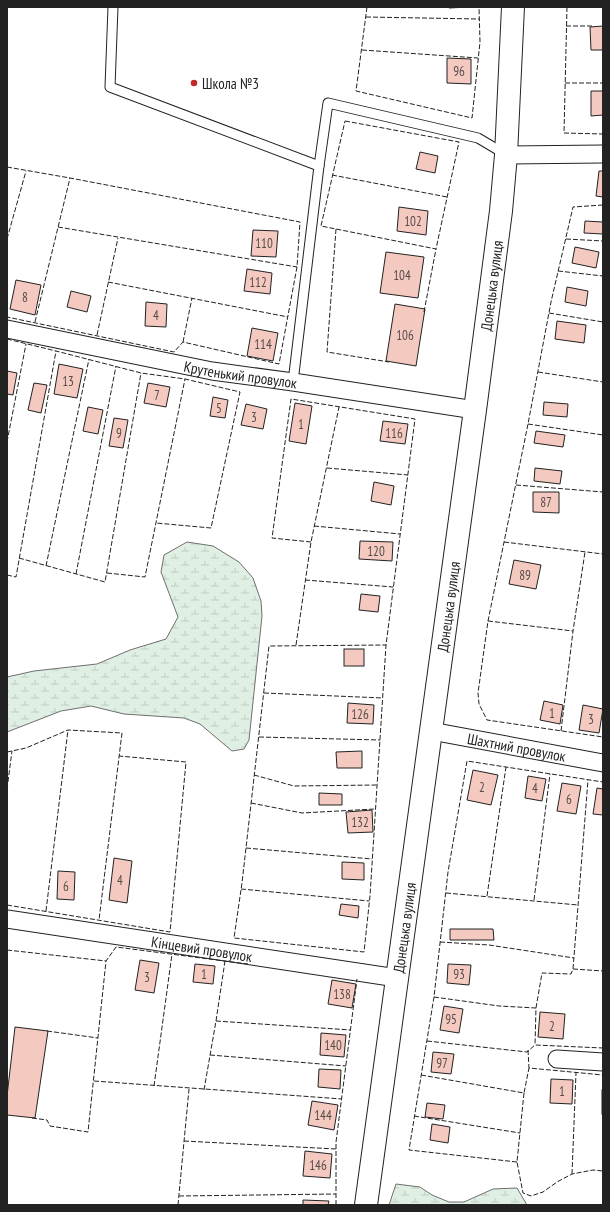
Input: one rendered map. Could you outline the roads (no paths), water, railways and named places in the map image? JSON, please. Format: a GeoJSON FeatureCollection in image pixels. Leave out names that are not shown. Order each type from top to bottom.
{"type":"FeatureCollection","features":[{"type":"Feature","properties":{"kind":"main road","name":"Донецька вулиця"},"geometry":{"type":"LineString","coordinates":[[366,1205],[501,211],[506,155],[513,7]]}},
{"type":"Feature","properties":{"kind":"street"},"geometry":{"type":"LineString","coordinates":[[506,155],[603,154]]}},
{"type":"Feature","properties":{"kind":"street","name":"Крутенький провулок"},"geometry":{"type":"LineString","coordinates":[[7,328],[212,371],[475,410]]}},
{"type":"Feature","properties":{"kind":"street","name":"Шахтний провулок"},"geometry":{"type":"LineString","coordinates":[[431,731],[603,763]]}},
{"type":"Feature","properties":{"kind":"street","name":"Кінцевий провулок"},"geometry":{"type":"LineString","coordinates":[[7,919],[397,978]]}},
{"type":"Feature","properties":{"kind":"street"},"geometry":{"type":"LineString","coordinates":[[558,1059],[603,1062]]}},
{"type":"Feature","properties":{"kind":"lane"},"geometry":{"type":"LineString","coordinates":[[113,7],[110,87],[319,166]]}},
{"type":"Feature","properties":{"kind":"lane"},"geometry":{"type":"LineString","coordinates":[[293,382],[328,103],[478,138],[506,155]]}},
{"type":"Feature","properties":{"kind":"place","name":"Школа №3"},"geometry":{"type":"Point","coordinates":[194,83]}}]}
